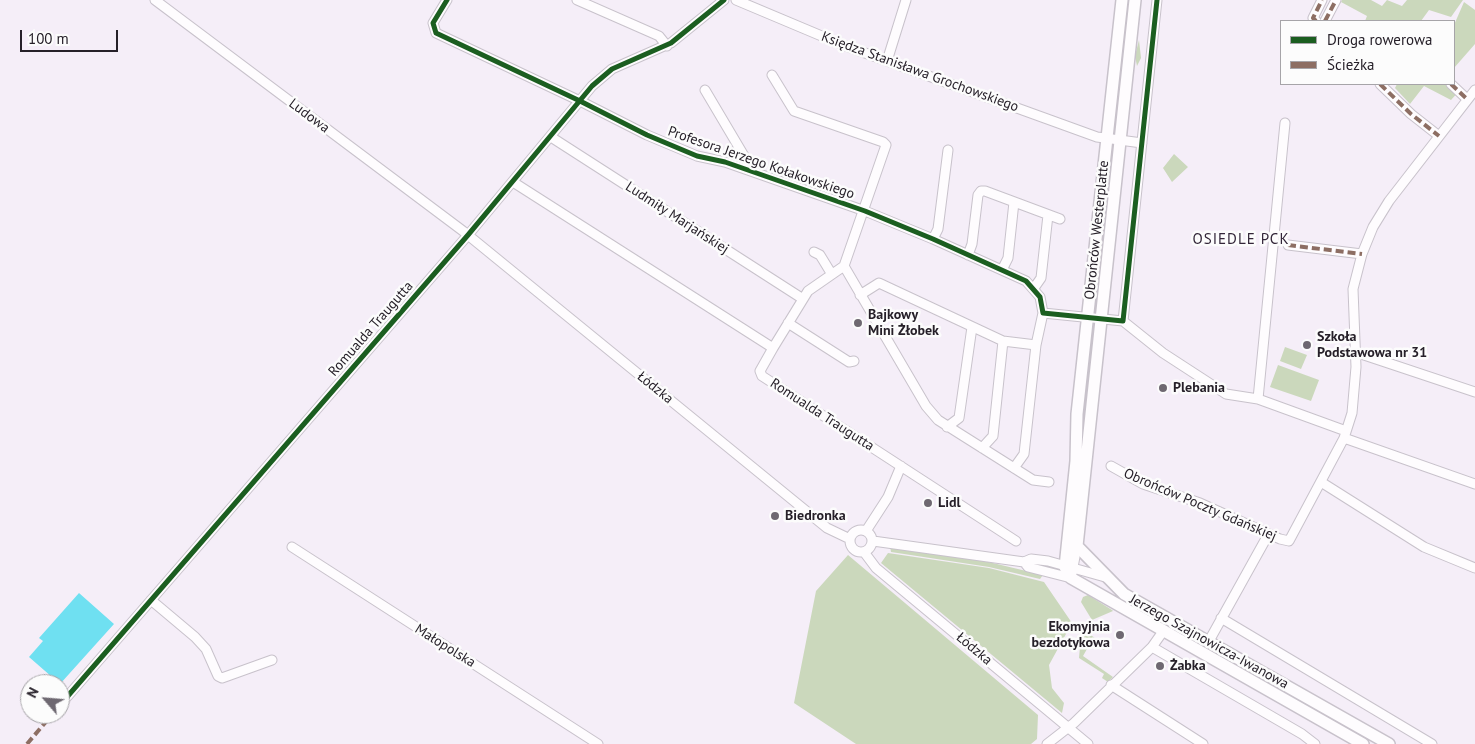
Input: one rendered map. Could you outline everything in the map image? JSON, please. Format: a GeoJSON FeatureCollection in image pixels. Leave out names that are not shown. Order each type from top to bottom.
{"type":"FeatureCollection","features":[{"type":"Feature","properties":{"kind":"main road","name":"Obrońców Westerplatte"},"geometry":{"type":"LineString","coordinates":[[1070,571],[1087,317],[1122,0]]}},
{"type":"Feature","properties":{"kind":"main road","name":"Obrońców Westerplatte"},"geometry":{"type":"LineString","coordinates":[[1077,546],[1135,0]]}},
{"type":"Feature","properties":{"kind":"main road"},"geometry":{"type":"LineString","coordinates":[[1077,546],[1106,578]]}},
{"type":"Feature","properties":{"kind":"main road","name":"Jerzego Szajnowicza-Iwanowa"},"geometry":{"type":"LineString","coordinates":[[1070,571],[1093,589],[1363,744]]}},
{"type":"Feature","properties":{"kind":"main road","name":"Jerzego Szajnowicza-Iwanowa"},"geometry":{"type":"LineString","coordinates":[[1106,578],[1124,594],[1389,744]]}},
{"type":"Feature","properties":{"kind":"street","name":"Ludowa"},"geometry":{"type":"LineString","coordinates":[[155,0],[466,233]]}},
{"type":"Feature","properties":{"kind":"street","name":"Profesora Jerzego Kołakowskiego"},"geometry":{"type":"LineString","coordinates":[[447,0],[433,23],[436,33],[647,135],[697,156],[753,171],[865,211],[968,254],[1026,281],[1034,288]]}},
{"type":"Feature","properties":{"kind":"street"},"geometry":{"type":"LineString","coordinates":[[577,0],[659,36],[667,46]]}},
{"type":"Feature","properties":{"kind":"street","name":"Romualda Traugutta"},"geometry":{"type":"LineString","coordinates":[[70,693],[466,233],[513,182],[601,77],[612,69],[667,46],[695,26],[724,0]]}},
{"type":"Feature","properties":{"kind":"street","name":"Księdza Stanisława Grochowskiego"},"geometry":{"type":"LineString","coordinates":[[736,0],[887,61],[1107,139],[1142,143]]}},
{"type":"Feature","properties":{"kind":"street"},"geometry":{"type":"LineString","coordinates":[[887,61],[906,0]]}},
{"type":"Feature","properties":{"kind":"street"},"geometry":{"type":"LineString","coordinates":[[1123,321],[1157,0]]}},
{"type":"Feature","properties":{"kind":"street"},"geometry":{"type":"LineString","coordinates":[[1315,20],[1313,18],[1322,0]]}},
{"type":"Feature","properties":{"kind":"street"},"geometry":{"type":"LineString","coordinates":[[1326,20],[1336,0]]}},
{"type":"Feature","properties":{"kind":"street","name":"Profesora Jerzego Kołakowskiego"},"geometry":{"type":"LineString","coordinates":[[772,75],[794,111],[883,142],[886,145],[865,211]]}},
{"type":"Feature","properties":{"kind":"street"},"geometry":{"type":"LineString","coordinates":[[1381,85],[1411,114],[1439,136]]}},
{"type":"Feature","properties":{"kind":"street"},"geometry":{"type":"LineString","coordinates":[[1453,85],[1467,100]]}},
{"type":"Feature","properties":{"kind":"street","name":"Profesora Jerzego Kołakowskiego"},"geometry":{"type":"LineString","coordinates":[[705,90],[753,171]]}},
{"type":"Feature","properties":{"kind":"street"},"geometry":{"type":"LineString","coordinates":[[1475,90],[1389,200],[1373,227],[1362,254],[1353,289],[1355,397],[1345,434],[1321,482],[1424,547],[1475,568]]}},
{"type":"Feature","properties":{"kind":"street"},"geometry":{"type":"LineString","coordinates":[[1258,399],[1285,123]]}},
{"type":"Feature","properties":{"kind":"street","name":"Ludmiły Marjańskiej"},"geometry":{"type":"LineString","coordinates":[[551,137],[802,299]]}},
{"type":"Feature","properties":{"kind":"street"},"geometry":{"type":"LineString","coordinates":[[933,239],[938,229],[948,150]]}},
{"type":"Feature","properties":{"kind":"street"},"geometry":{"type":"LineString","coordinates":[[513,182],[773,348],[808,291],[831,273],[844,266],[865,211]]}},
{"type":"Feature","properties":{"kind":"street"},"geometry":{"type":"LineString","coordinates":[[968,254],[972,244],[978,195],[985,191],[1060,219]]}},
{"type":"Feature","properties":{"kind":"street"},"geometry":{"type":"LineString","coordinates":[[1002,270],[1008,258],[1014,202]]}},
{"type":"Feature","properties":{"kind":"street"},"geometry":{"type":"LineString","coordinates":[[1014,468],[1024,454],[1036,345],[1043,313],[1040,297],[1034,288],[1040,278],[1048,215]]}},
{"type":"Feature","properties":{"kind":"street","name":"Łódzka"},"geometry":{"type":"LineString","coordinates":[[466,233],[827,528],[850,539]]}},
{"type":"Feature","properties":{"kind":"street"},"geometry":{"type":"LineString","coordinates":[[1288,245],[1362,254]]}},
{"type":"Feature","properties":{"kind":"street"},"geometry":{"type":"LineString","coordinates":[[814,252],[820,254],[831,273]]}},
{"type":"Feature","properties":{"kind":"street"},"geometry":{"type":"LineString","coordinates":[[844,266],[926,406],[947,427],[1033,480],[1049,482]]}},
{"type":"Feature","properties":{"kind":"street"},"geometry":{"type":"LineString","coordinates":[[860,295],[879,284],[1003,341],[1036,345]]}},
{"type":"Feature","properties":{"kind":"street"},"geometry":{"type":"LineString","coordinates":[[1043,313],[1123,321],[1163,353],[1226,394],[1258,399],[1475,484]]}},
{"type":"Feature","properties":{"kind":"street"},"geometry":{"type":"LineString","coordinates":[[788,323],[849,362],[854,361]]}},
{"type":"Feature","properties":{"kind":"street"},"geometry":{"type":"LineString","coordinates":[[947,427],[960,418],[972,327]]}},
{"type":"Feature","properties":{"kind":"street"},"geometry":{"type":"LineString","coordinates":[[982,448],[993,436],[1003,341]]}},
{"type":"Feature","properties":{"kind":"street","name":"Romualda Traugutta"},"geometry":{"type":"LineString","coordinates":[[773,348],[760,371],[762,376],[1016,541]]}},
{"type":"Feature","properties":{"kind":"street"},"geometry":{"type":"LineString","coordinates":[[1355,352],[1475,392]]}},
{"type":"Feature","properties":{"kind":"street"},"geometry":{"type":"LineString","coordinates":[[866,530],[888,497],[900,466]]}},
{"type":"Feature","properties":{"kind":"street","name":"Obrońców Poczty Gdańskiej"},"geometry":{"type":"LineString","coordinates":[[1111,466],[1143,484],[1200,503],[1268,535],[1289,541],[1321,482]]}},
{"type":"Feature","properties":{"kind":"street"},"geometry":{"type":"LineString","coordinates":[[866,530],[873,541],[871,547],[864,552],[854,549],[850,539],[856,531],[866,530]]}},
{"type":"Feature","properties":{"kind":"street"},"geometry":{"type":"LineString","coordinates":[[1209,641],[1268,535]]}},
{"type":"Feature","properties":{"kind":"street","name":"Jerzego Szajnowicza-Iwanowa"},"geometry":{"type":"LineString","coordinates":[[873,541],[1024,562],[1030,559],[1048,561],[1070,571],[1106,578]]}},
{"type":"Feature","properties":{"kind":"street","name":"Obrońców Westerplatte"},"geometry":{"type":"LineString","coordinates":[[1070,571],[1077,546]]}},
{"type":"Feature","properties":{"kind":"street","name":"Małopolska"},"geometry":{"type":"LineString","coordinates":[[292,548],[598,744]]}},
{"type":"Feature","properties":{"kind":"street","name":"Łódzka"},"geometry":{"type":"LineString","coordinates":[[864,552],[876,568],[1088,744]]}},
{"type":"Feature","properties":{"kind":"street"},"geometry":{"type":"LineString","coordinates":[[151,600],[195,637],[206,649],[218,676],[222,678],[272,660]]}},
{"type":"Feature","properties":{"kind":"street"},"geometry":{"type":"LineString","coordinates":[[1221,618],[1432,744]]}},
{"type":"Feature","properties":{"kind":"street"},"geometry":{"type":"LineString","coordinates":[[1047,744],[1068,728],[1152,647],[1164,630]]}},
{"type":"Feature","properties":{"kind":"street"},"geometry":{"type":"LineString","coordinates":[[1152,647],[1302,734],[1315,744]]}},
{"type":"Feature","properties":{"kind":"street"},"geometry":{"type":"LineString","coordinates":[[1111,685],[1203,744]]}},
{"type":"Feature","properties":{"kind":"green space"},"geometry":{"type":"Polygon","coordinates":[[[1342,0],[1371,0],[1382,6],[1387,0],[1402,6],[1407,0],[1463,0],[1451,17],[1429,10],[1422,20],[1365,20],[1367,16],[1341,2],[1342,0]]]}},
{"type":"Feature","properties":{"kind":"green space"},"geometry":{"type":"Polygon","coordinates":[[[1464,2],[1475,10],[1475,44],[1455,67],[1455,23],[1464,2]]]}},
{"type":"Feature","properties":{"kind":"green space"},"geometry":{"type":"Polygon","coordinates":[[[1139,40],[1141,58],[1137,66],[1135,56],[1139,40]]]}},
{"type":"Feature","properties":{"kind":"green space"},"geometry":{"type":"Polygon","coordinates":[[[1455,81],[1462,88],[1451,100],[1424,86],[1410,104],[1395,88],[1396,85],[1455,85],[1455,81]]]}},
{"type":"Feature","properties":{"kind":"green space"},"geometry":{"type":"Polygon","coordinates":[[[1174,154],[1188,167],[1172,182],[1163,168],[1174,154]]]}},
{"type":"Feature","properties":{"kind":"green space"},"geometry":{"type":"Polygon","coordinates":[[[1285,347],[1307,355],[1301,369],[1280,361],[1285,347]]]}},
{"type":"Feature","properties":{"kind":"green space"},"geometry":{"type":"Polygon","coordinates":[[[1278,365],[1319,380],[1311,401],[1270,387],[1278,365]]]}},
{"type":"Feature","properties":{"kind":"green space"},"geometry":{"type":"Polygon","coordinates":[[[890,546],[976,559],[1043,575],[1040,579],[989,567],[891,552],[890,546]]]}},
{"type":"Feature","properties":{"kind":"green space"},"geometry":{"type":"Polygon","coordinates":[[[888,553],[989,568],[1044,582],[1072,623],[1049,665],[1052,688],[1064,703],[1062,713],[881,563],[888,553]]]}},
{"type":"Feature","properties":{"kind":"green space"},"geometry":{"type":"Polygon","coordinates":[[[848,555],[1038,715],[1037,739],[1031,744],[856,744],[794,703],[816,591],[848,555]]]}},
{"type":"Feature","properties":{"kind":"green space"},"geometry":{"type":"Polygon","coordinates":[[[1088,595],[1113,611],[1092,620],[1081,602],[1083,597],[1088,595]]]}},
{"type":"Feature","properties":{"kind":"green space"},"geometry":{"type":"Polygon","coordinates":[[[1086,632],[1107,646],[1104,650],[1091,642],[1083,656],[1113,677],[1108,682],[1102,678],[1104,674],[1079,658],[1081,635],[1086,632]]]}},
{"type":"Feature","properties":{"kind":"water"},"geometry":{"type":"Polygon","coordinates":[[[79,593],[114,624],[69,674],[49,674],[29,657],[43,641],[39,638],[79,593]]]}},
{"type":"Feature","properties":{"kind":"marked path"},"geometry":{"type":"LineString","coordinates":[[1315,20],[1313,18],[1322,0]]}},
{"type":"Feature","properties":{"kind":"marked path"},"geometry":{"type":"LineString","coordinates":[[1326,20],[1336,0]]}},
{"type":"Feature","properties":{"kind":"marked path"},"geometry":{"type":"LineString","coordinates":[[1381,85],[1411,114],[1439,136]]}},
{"type":"Feature","properties":{"kind":"marked path"},"geometry":{"type":"LineString","coordinates":[[1452,85],[1467,99]]}},
{"type":"Feature","properties":{"kind":"marked path"},"geometry":{"type":"LineString","coordinates":[[1288,245],[1362,254]]}},
{"type":"Feature","properties":{"kind":"marked path"},"geometry":{"type":"LineString","coordinates":[[27,744],[44,724]]}},
{"type":"Feature","properties":{"kind":"cycle path"},"geometry":{"type":"LineString","coordinates":[[447,0],[433,23],[436,33],[647,135],[697,156],[725,162],[865,211],[933,239],[1026,281],[1040,297],[1043,313],[1123,321],[1157,0]]}},
{"type":"Feature","properties":{"kind":"cycle path"},"geometry":{"type":"LineString","coordinates":[[70,693],[468,235],[592,86],[612,69],[671,43],[724,0]]}},
{"type":"Feature","properties":{"kind":"place","name":"Bajkowy Mini Żłobek"},"geometry":{"type":"Point","coordinates":[858,323]}},
{"type":"Feature","properties":{"kind":"place","name":"Szkoła Podstawowa nr 31"},"geometry":{"type":"Point","coordinates":[1307,345]}},
{"type":"Feature","properties":{"kind":"place","name":"Plebania"},"geometry":{"type":"Point","coordinates":[1163,388]}},
{"type":"Feature","properties":{"kind":"place","name":"Lidl"},"geometry":{"type":"Point","coordinates":[928,503]}},
{"type":"Feature","properties":{"kind":"place","name":"Biedronka"},"geometry":{"type":"Point","coordinates":[775,516]}},
{"type":"Feature","properties":{"kind":"place","name":"Ekomyjnia bezdotykowa"},"geometry":{"type":"Point","coordinates":[1120,635]}},
{"type":"Feature","properties":{"kind":"place","name":"Żabka"},"geometry":{"type":"Point","coordinates":[1160,666]}},
{"type":"Feature","properties":{"kind":"district","name":"OSIEDLE PCK"},"geometry":{"type":"Point","coordinates":[1241,240]}}]}
